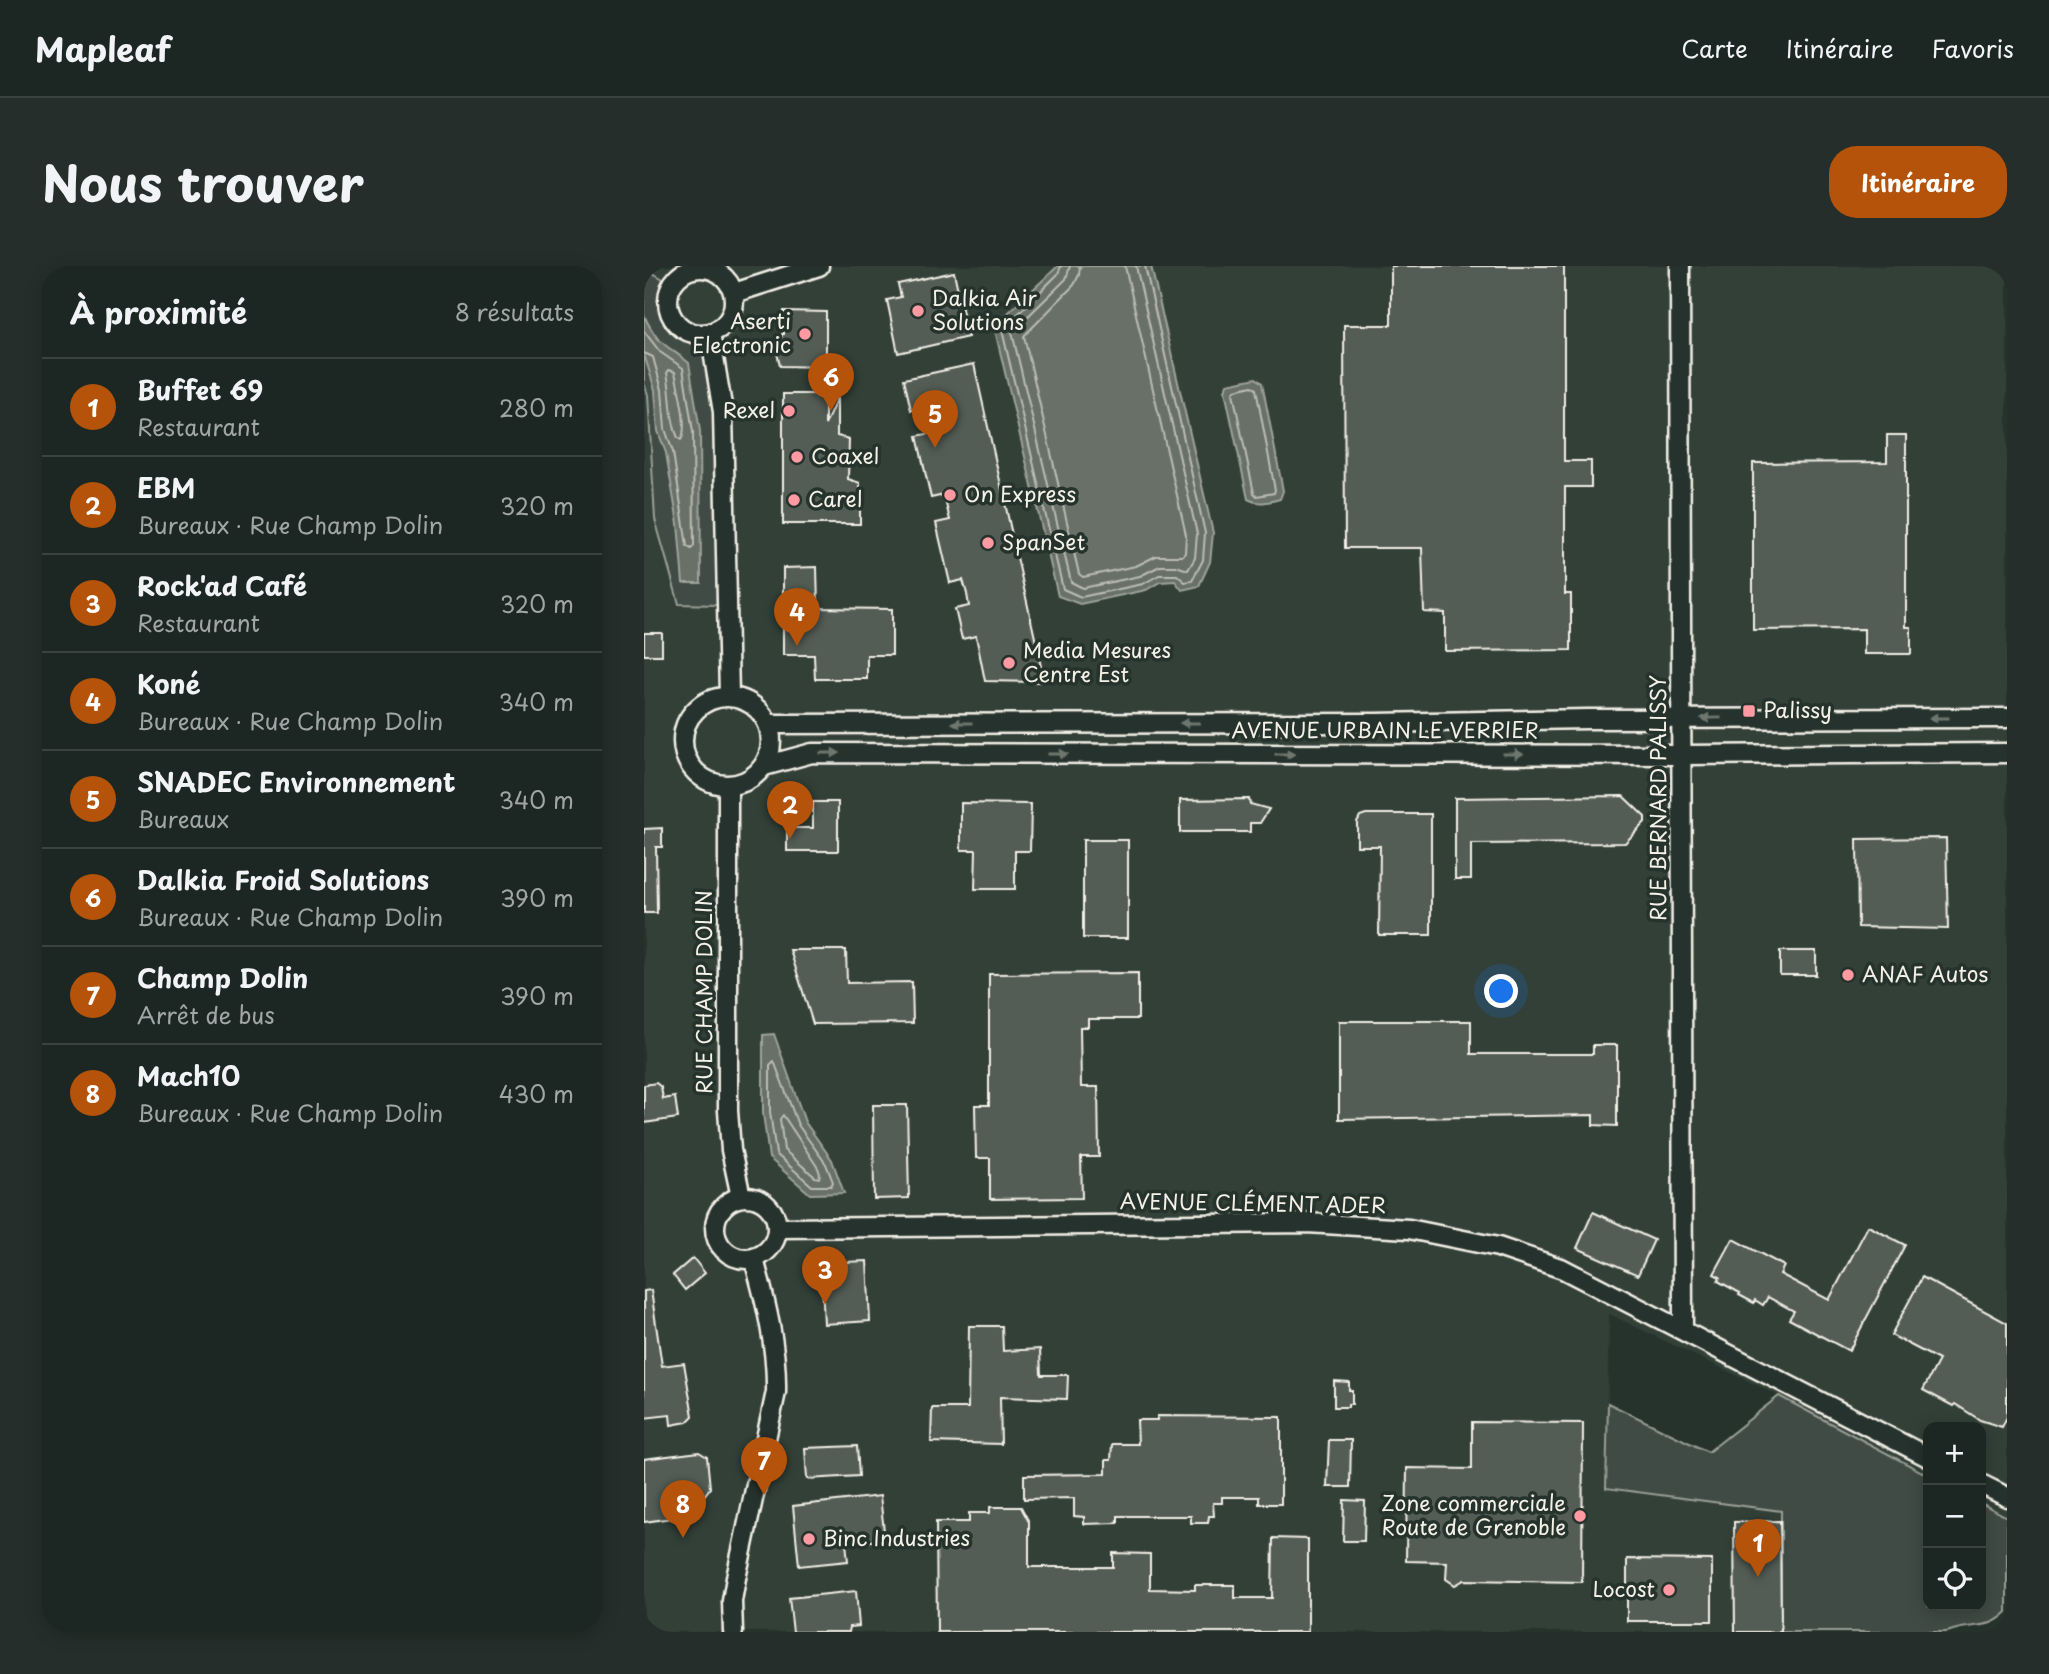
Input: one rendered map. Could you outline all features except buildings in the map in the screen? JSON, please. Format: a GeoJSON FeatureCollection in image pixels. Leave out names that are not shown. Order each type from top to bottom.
{"type":"FeatureCollection","features":[{"type":"Feature","properties":{"kind":"street"},"geometry":{"type":"LineString","coordinates":[[734,293],[819,266]]}},
{"type":"Feature","properties":{"kind":"street","name":"RUE BERNARD PALISSY"},"geometry":{"type":"LineString","coordinates":[[1680,266],[1683,1329]]}},
{"type":"Feature","properties":{"kind":"street"},"geometry":{"type":"LineString","coordinates":[[700,268],[721,274],[734,293],[733,313],[727,322],[710,333],[688,332],[672,317],[668,306],[672,284],[689,270],[700,268]]}},
{"type":"Feature","properties":{"kind":"street"},"geometry":{"type":"LineString","coordinates":[[710,333],[723,412],[729,696]]}},
{"type":"Feature","properties":{"kind":"street"},"geometry":{"type":"LineString","coordinates":[[729,696],[752,705],[768,724],[771,746],[764,766],[754,777],[742,783],[728,786],[707,780],[690,767],[684,754],[682,740],[685,726],[692,713],[704,704],[729,696]]}},
{"type":"Feature","properties":{"kind":"street","name":"AVENUE URBAIN LE VERRIER"},"geometry":{"type":"LineString","coordinates":[[768,724],[2007,718]]}},
{"type":"Feature","properties":{"kind":"street","name":"AVENUE URBAIN LE VERRIER"},"geometry":{"type":"LineString","coordinates":[[764,766],[812,753],[2007,753]]}},
{"type":"Feature","properties":{"kind":"street","name":"RUE CHAMP DOLIN"},"geometry":{"type":"LineString","coordinates":[[728,786],[728,1111],[731,1150],[741,1197]]}},
{"type":"Feature","properties":{"kind":"street"},"geometry":{"type":"LineString","coordinates":[[741,1197],[755,1198],[766,1204],[775,1215],[778,1228],[771,1247],[764,1255],[754,1259],[734,1258],[725,1252],[715,1235],[717,1215],[731,1200],[741,1197]]}},
{"type":"Feature","properties":{"kind":"street","name":"AVENUE CLÉMENT ADER"},"geometry":{"type":"LineString","coordinates":[[778,1228],[1307,1223],[1409,1228],[1498,1247],[1563,1269],[1923,1454]]}},
{"type":"Feature","properties":{"kind":"street"},"geometry":{"type":"LineString","coordinates":[[733,1632],[734,1589],[776,1392],[777,1365],[754,1259]]}},
{"type":"Feature","properties":{"kind":"street"},"geometry":{"type":"LineString","coordinates":[[1983,1485],[2007,1497]]}},
{"type":"Feature","properties":{"kind":"shaded area"},"geometry":{"type":"Polygon","coordinates":[[[644,266],[2007,266],[2007,1517],[1986,1506],[1986,1422],[1923,1422],[1923,1472],[1779,1396],[1609,1314],[1606,1488],[1781,1511],[1781,1632],[644,1632],[644,266]]]}},
{"type":"Feature","properties":{"kind":"shaded area"},"geometry":{"type":"Polygon","coordinates":[[[644,268],[663,279],[659,294],[661,314],[673,333],[694,343],[706,359],[717,430],[717,605],[679,604],[655,519],[648,395],[644,383],[644,268]]]}},
{"type":"Feature","properties":{"kind":"shaded area"},"geometry":{"type":"Polygon","coordinates":[[[1779,1396],[1923,1472],[1923,1611],[1986,1611],[1986,1506],[2007,1517],[2007,1612],[1987,1624],[1947,1632],[1781,1632],[1781,1511],[1606,1488],[1608,1403],[1708,1452],[1779,1396]]]}},
{"type":"Feature","properties":{"kind":"water"},"geometry":{"type":"Polygon","coordinates":[[[1058,266],[1151,266],[1213,533],[1210,562],[1199,586],[1182,590],[1175,581],[1160,582],[1146,590],[1080,604],[1058,596],[994,326],[1058,266]]]}},
{"type":"Feature","properties":{"kind":"water"},"geometry":{"type":"Polygon","coordinates":[[[644,315],[658,339],[689,363],[700,431],[701,583],[683,583],[678,524],[666,453],[658,431],[655,390],[644,354],[644,315]]]}},
{"type":"Feature","properties":{"kind":"water"},"geometry":{"type":"Polygon","coordinates":[[[1256,378],[1262,383],[1283,491],[1280,499],[1264,502],[1248,499],[1225,391],[1227,384],[1256,378]]]}},
{"type":"Feature","properties":{"kind":"water"},"geometry":{"type":"Polygon","coordinates":[[[774,1034],[805,1122],[832,1160],[844,1193],[810,1194],[769,1158],[763,1113],[763,1035],[774,1034]]]}},
{"type":"Feature","properties":{"kind":"place","name":"Dalkia Air Solutions"},"geometry":{"type":"Point","coordinates":[918,311]}},
{"type":"Feature","properties":{"kind":"place","name":"Aserti Electronic"},"geometry":{"type":"Point","coordinates":[805,334]}},
{"type":"Feature","properties":{"kind":"place","name":"Rexel"},"geometry":{"type":"Point","coordinates":[789,411]}},
{"type":"Feature","properties":{"kind":"place","name":"Dalkia Froid Solutions"},"geometry":{"type":"Point","coordinates":[831,411]}},
{"type":"Feature","properties":{"kind":"place","name":"SNADEC Environnement"},"geometry":{"type":"Point","coordinates":[935,448]}},
{"type":"Feature","properties":{"kind":"place","name":"Coaxel"},"geometry":{"type":"Point","coordinates":[797,457]}},
{"type":"Feature","properties":{"kind":"place","name":"On Express"},"geometry":{"type":"Point","coordinates":[950,495]}},
{"type":"Feature","properties":{"kind":"place","name":"Carel"},"geometry":{"type":"Point","coordinates":[794,500]}},
{"type":"Feature","properties":{"kind":"place","name":"SpanSet"},"geometry":{"type":"Point","coordinates":[988,543]}},
{"type":"Feature","properties":{"kind":"place","name":"Koné"},"geometry":{"type":"Point","coordinates":[797,646]}},
{"type":"Feature","properties":{"kind":"place","name":"Media Mesures Centre Est"},"geometry":{"type":"Point","coordinates":[1009,663]}},
{"type":"Feature","properties":{"kind":"place","name":"Palissy"},"geometry":{"type":"Point","coordinates":[1749,711]}},
{"type":"Feature","properties":{"kind":"place","name":"EBM"},"geometry":{"type":"Point","coordinates":[790,839]}},
{"type":"Feature","properties":{"kind":"place","name":"ANAF Autos"},"geometry":{"type":"Point","coordinates":[1848,975]}},
{"type":"Feature","properties":{"kind":"place","name":"Rock'ad Café"},"geometry":{"type":"Point","coordinates":[825,1304]}},
{"type":"Feature","properties":{"kind":"place","name":"Champ Dolin"},"geometry":{"type":"Point","coordinates":[764,1495]}},
{"type":"Feature","properties":{"kind":"place","name":"Zone commerciale Route de Grenoble"},"geometry":{"type":"Point","coordinates":[1580,1516]}},
{"type":"Feature","properties":{"kind":"place","name":"Mach10"},"geometry":{"type":"Point","coordinates":[683,1538]}},
{"type":"Feature","properties":{"kind":"place","name":"Binc Industries"},"geometry":{"type":"Point","coordinates":[809,1539]}},
{"type":"Feature","properties":{"kind":"place","name":"Buffet 69"},"geometry":{"type":"Point","coordinates":[1758,1577]}},
{"type":"Feature","properties":{"kind":"place","name":"Locost"},"geometry":{"type":"Point","coordinates":[1669,1590]}}]}
